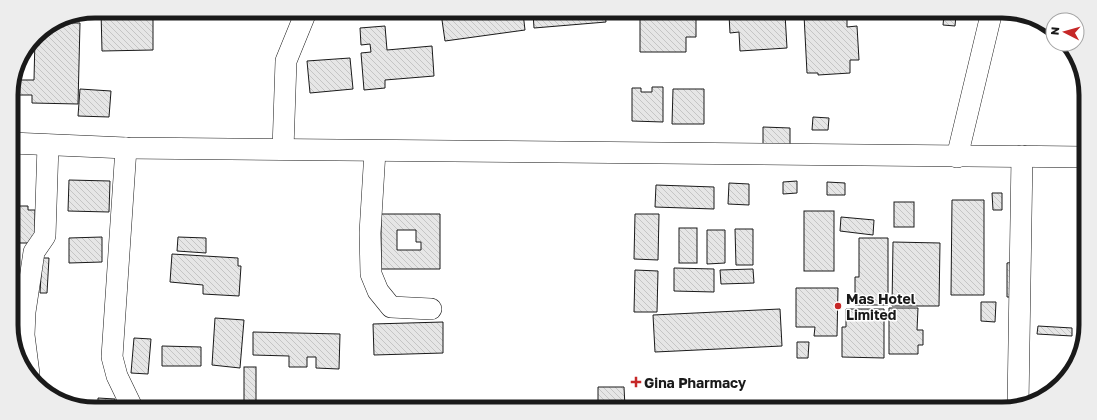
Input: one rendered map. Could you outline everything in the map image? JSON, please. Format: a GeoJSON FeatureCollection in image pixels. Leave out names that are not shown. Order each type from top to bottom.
{"type":"FeatureCollection","features":[{"type":"Feature","properties":{"kind":"street"},"geometry":{"type":"LineString","coordinates":[[282,149],[286,61],[304,18]]}},
{"type":"Feature","properties":{"kind":"street"},"geometry":{"type":"LineString","coordinates":[[958,157],[990,18]]}},
{"type":"Feature","properties":{"kind":"street"},"geometry":{"type":"LineString","coordinates":[[18,143],[126,148],[958,157],[1079,157]]}},
{"type":"Feature","properties":{"kind":"street"},"geometry":{"type":"LineString","coordinates":[[27,362],[24,335],[25,312],[34,252],[45,236],[48,145]]}},
{"type":"Feature","properties":{"kind":"street"},"geometry":{"type":"LineString","coordinates":[[126,148],[112,357],[117,376],[130,402]]}},
{"type":"Feature","properties":{"kind":"street"},"geometry":{"type":"LineString","coordinates":[[375,151],[370,233],[371,274],[378,291],[391,306],[431,309]]}},
{"type":"Feature","properties":{"kind":"street"},"geometry":{"type":"LineString","coordinates":[[1018,401],[1022,156]]}},
{"type":"Feature","properties":{"kind":"building"},"geometry":{"type":"Polygon","coordinates":[[[101,18],[153,18],[153,50],[102,51],[101,18]]]}},
{"type":"Feature","properties":{"kind":"building"},"geometry":{"type":"Polygon","coordinates":[[[442,18],[524,18],[525,30],[445,41],[442,18]]]}},
{"type":"Feature","properties":{"kind":"building"},"geometry":{"type":"Polygon","coordinates":[[[533,18],[606,18],[606,22],[534,28],[533,18]]]}},
{"type":"Feature","properties":{"kind":"building"},"geometry":{"type":"Polygon","coordinates":[[[696,18],[696,37],[686,37],[686,52],[640,52],[640,19],[696,18]]]}},
{"type":"Feature","properties":{"kind":"building"},"geometry":{"type":"Polygon","coordinates":[[[729,18],[785,18],[787,48],[740,51],[739,32],[730,33],[729,18]]]}},
{"type":"Feature","properties":{"kind":"building"},"geometry":{"type":"Polygon","coordinates":[[[804,18],[847,18],[847,27],[857,26],[859,60],[850,60],[850,73],[818,75],[818,73],[807,73],[804,18]]]}},
{"type":"Feature","properties":{"kind":"building"},"geometry":{"type":"Polygon","coordinates":[[[944,18],[956,18],[955,26],[943,25],[944,18]]]}},
{"type":"Feature","properties":{"kind":"building"},"geometry":{"type":"Polygon","coordinates":[[[68,23],[80,23],[78,104],[32,103],[32,95],[18,95],[20,80],[34,80],[35,47],[40,40],[56,28],[68,23]]]}},
{"type":"Feature","properties":{"kind":"building"},"geometry":{"type":"Polygon","coordinates":[[[385,26],[387,50],[432,46],[434,76],[385,80],[385,88],[364,90],[361,53],[371,52],[370,44],[361,45],[360,28],[385,26]]]}},
{"type":"Feature","properties":{"kind":"building"},"geometry":{"type":"Polygon","coordinates":[[[350,58],[353,89],[310,93],[307,61],[350,58]]]}},
{"type":"Feature","properties":{"kind":"building"},"geometry":{"type":"Polygon","coordinates":[[[652,87],[663,87],[663,122],[632,121],[632,88],[641,88],[641,92],[652,92],[652,87]]]}},
{"type":"Feature","properties":{"kind":"building"},"geometry":{"type":"Polygon","coordinates":[[[80,89],[111,91],[109,117],[78,116],[80,89]]]}},
{"type":"Feature","properties":{"kind":"building"},"geometry":{"type":"Polygon","coordinates":[[[673,89],[704,89],[704,124],[672,124],[673,89]]]}},
{"type":"Feature","properties":{"kind":"building"},"geometry":{"type":"Polygon","coordinates":[[[813,117],[829,118],[828,130],[812,130],[813,117]]]}},
{"type":"Feature","properties":{"kind":"building"},"geometry":{"type":"Polygon","coordinates":[[[763,127],[790,128],[790,149],[763,148],[763,127]]]}},
{"type":"Feature","properties":{"kind":"building"},"geometry":{"type":"Polygon","coordinates":[[[69,180],[110,181],[109,212],[68,211],[69,180]]]}},
{"type":"Feature","properties":{"kind":"building"},"geometry":{"type":"Polygon","coordinates":[[[797,181],[797,193],[783,194],[783,182],[797,181]]]}},
{"type":"Feature","properties":{"kind":"building"},"geometry":{"type":"Polygon","coordinates":[[[827,182],[845,183],[845,195],[827,195],[827,182]]]}},
{"type":"Feature","properties":{"kind":"building"},"geometry":{"type":"Polygon","coordinates":[[[729,183],[749,184],[749,205],[728,204],[729,183]]]}},
{"type":"Feature","properties":{"kind":"building"},"geometry":{"type":"Polygon","coordinates":[[[656,185],[714,187],[714,209],[655,207],[656,185]]]}},
{"type":"Feature","properties":{"kind":"building"},"geometry":{"type":"Polygon","coordinates":[[[992,193],[1002,193],[1002,210],[993,210],[992,193]]]}},
{"type":"Feature","properties":{"kind":"building"},"geometry":{"type":"Polygon","coordinates":[[[952,200],[984,200],[984,295],[951,295],[952,200]]]}},
{"type":"Feature","properties":{"kind":"building"},"geometry":{"type":"Polygon","coordinates":[[[894,202],[914,202],[914,227],[894,227],[894,202]]]}},
{"type":"Feature","properties":{"kind":"building"},"geometry":{"type":"Polygon","coordinates":[[[18,206],[28,206],[28,210],[35,210],[35,243],[19,243],[19,252],[18,206]]]}},
{"type":"Feature","properties":{"kind":"building"},"geometry":{"type":"Polygon","coordinates":[[[804,211],[834,211],[834,271],[804,271],[804,211]]]}},
{"type":"Feature","properties":{"kind":"building"},"geometry":{"type":"Polygon","coordinates":[[[381,214],[440,214],[440,269],[381,269],[381,214]],[[397,230],[397,250],[421,250],[421,242],[416,242],[416,230],[397,230]]]}},
{"type":"Feature","properties":{"kind":"building"},"geometry":{"type":"Polygon","coordinates":[[[635,214],[659,214],[658,260],[634,259],[635,214]]]}},
{"type":"Feature","properties":{"kind":"building"},"geometry":{"type":"Polygon","coordinates":[[[841,217],[874,220],[873,235],[840,231],[841,217]]]}},
{"type":"Feature","properties":{"kind":"building"},"geometry":{"type":"Polygon","coordinates":[[[679,228],[697,228],[697,263],[679,263],[679,228]]]}},
{"type":"Feature","properties":{"kind":"building"},"geometry":{"type":"Polygon","coordinates":[[[735,229],[753,229],[753,265],[736,265],[735,229]]]}},
{"type":"Feature","properties":{"kind":"building"},"geometry":{"type":"Polygon","coordinates":[[[707,230],[725,230],[725,263],[707,264],[707,230]]]}},
{"type":"Feature","properties":{"kind":"building"},"geometry":{"type":"Polygon","coordinates":[[[102,237],[102,262],[69,263],[69,238],[102,237]]]}},
{"type":"Feature","properties":{"kind":"building"},"geometry":{"type":"Polygon","coordinates":[[[178,237],[206,238],[206,253],[177,251],[178,237]]]}},
{"type":"Feature","properties":{"kind":"building"},"geometry":{"type":"Polygon","coordinates":[[[859,238],[888,238],[888,305],[855,305],[855,277],[859,277],[859,238]]]}},
{"type":"Feature","properties":{"kind":"building"},"geometry":{"type":"Polygon","coordinates":[[[893,242],[940,243],[939,306],[892,306],[893,242]]]}},
{"type":"Feature","properties":{"kind":"building"},"geometry":{"type":"Polygon","coordinates":[[[172,254],[238,258],[238,266],[241,266],[239,296],[203,294],[203,285],[170,282],[172,254]]]}},
{"type":"Feature","properties":{"kind":"building"},"geometry":{"type":"Polygon","coordinates":[[[42,258],[49,258],[47,293],[40,293],[42,258]]]}},
{"type":"Feature","properties":{"kind":"building"},"geometry":{"type":"Polygon","coordinates":[[[1015,262],[1015,297],[1007,297],[1007,263],[1015,262]]]}},
{"type":"Feature","properties":{"kind":"building"},"geometry":{"type":"Polygon","coordinates":[[[674,268],[714,269],[714,292],[674,291],[674,268]]]}},
{"type":"Feature","properties":{"kind":"building"},"geometry":{"type":"Polygon","coordinates":[[[753,269],[754,283],[721,284],[720,270],[753,269]]]}},
{"type":"Feature","properties":{"kind":"building"},"geometry":{"type":"Polygon","coordinates":[[[635,270],[658,271],[657,312],[634,312],[635,270]]]}},
{"type":"Feature","properties":{"kind":"building"},"geometry":{"type":"Polygon","coordinates":[[[796,288],[838,288],[837,336],[814,336],[815,327],[796,327],[796,288]]]}},
{"type":"Feature","properties":{"kind":"building"},"geometry":{"type":"Polygon","coordinates":[[[981,302],[996,302],[995,322],[981,321],[981,302]]]}},
{"type":"Feature","properties":{"kind":"building"},"geometry":{"type":"Polygon","coordinates":[[[889,308],[918,308],[917,330],[923,330],[923,345],[918,345],[918,354],[889,354],[889,308]]]}},
{"type":"Feature","properties":{"kind":"building"},"geometry":{"type":"Polygon","coordinates":[[[780,309],[782,346],[655,352],[653,315],[780,309]]]}},
{"type":"Feature","properties":{"kind":"building"},"geometry":{"type":"Polygon","coordinates":[[[846,309],[884,309],[884,358],[842,357],[842,327],[846,327],[846,309]]]}},
{"type":"Feature","properties":{"kind":"building"},"geometry":{"type":"Polygon","coordinates":[[[215,318],[244,320],[240,368],[212,365],[215,318]]]}},
{"type":"Feature","properties":{"kind":"building"},"geometry":{"type":"Polygon","coordinates":[[[443,322],[443,353],[374,355],[373,324],[443,322]]]}},
{"type":"Feature","properties":{"kind":"building"},"geometry":{"type":"Polygon","coordinates":[[[1038,326],[1072,328],[1072,336],[1037,334],[1038,326]]]}},
{"type":"Feature","properties":{"kind":"building"},"geometry":{"type":"Polygon","coordinates":[[[253,332],[340,334],[339,369],[316,368],[316,357],[307,357],[307,367],[289,367],[289,356],[253,355],[253,332]]]}},
{"type":"Feature","properties":{"kind":"building"},"geometry":{"type":"Polygon","coordinates":[[[134,338],[151,339],[148,374],[131,373],[134,338]]]}},
{"type":"Feature","properties":{"kind":"building"},"geometry":{"type":"Polygon","coordinates":[[[797,342],[809,342],[808,358],[797,358],[797,342]]]}},
{"type":"Feature","properties":{"kind":"building"},"geometry":{"type":"Polygon","coordinates":[[[162,346],[201,347],[201,366],[162,366],[162,346]]]}},
{"type":"Feature","properties":{"kind":"building"},"geometry":{"type":"Polygon","coordinates":[[[244,367],[256,367],[256,402],[244,402],[244,367]]]}},
{"type":"Feature","properties":{"kind":"building"},"geometry":{"type":"Polygon","coordinates":[[[598,387],[624,387],[625,402],[598,402],[598,387]]]}},
{"type":"Feature","properties":{"kind":"building"},"geometry":{"type":"Polygon","coordinates":[[[98,398],[115,399],[114,402],[98,402],[98,398]]]}},
{"type":"Feature","properties":{"kind":"place","name":"Mas Hotel Limited"},"geometry":{"type":"Point","coordinates":[838,306]}},
{"type":"Feature","properties":{"kind":"place","name":"Gina Pharmacy"},"geometry":{"type":"Point","coordinates":[636,382]}}]}
